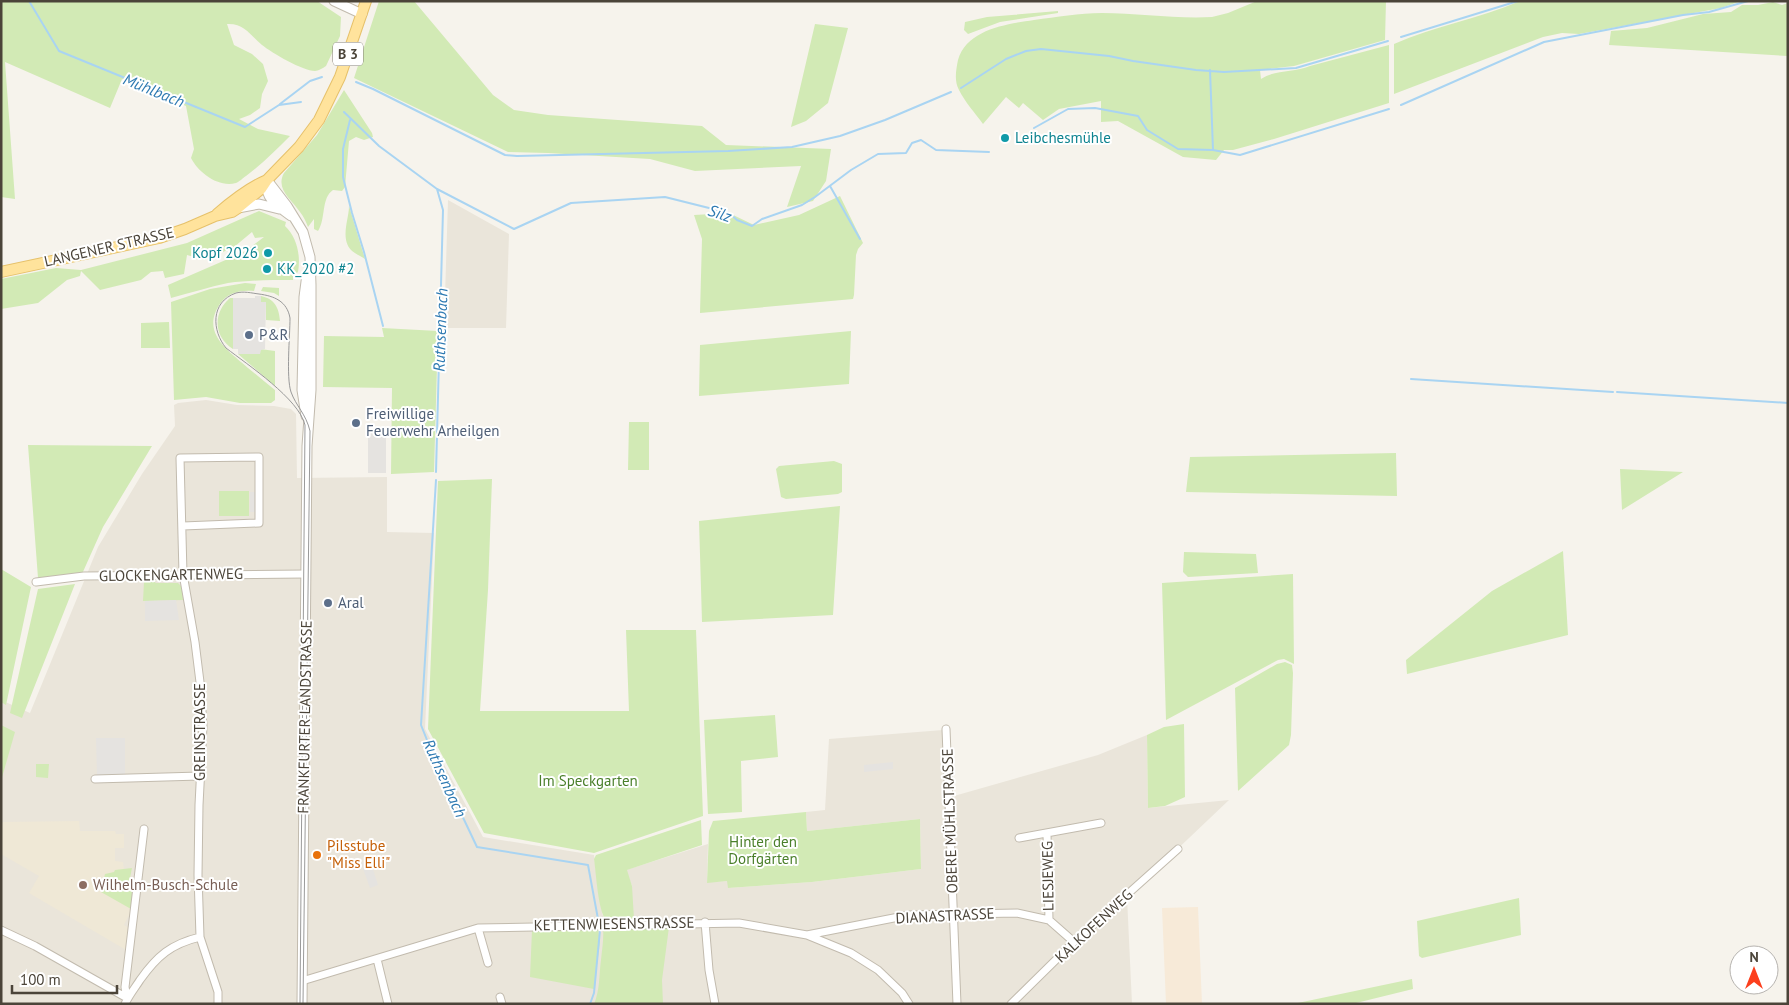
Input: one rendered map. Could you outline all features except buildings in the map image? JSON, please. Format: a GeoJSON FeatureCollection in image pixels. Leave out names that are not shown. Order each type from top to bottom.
{"type":"FeatureCollection","features":[{"type":"Feature","properties":{"kind":"main road","name":"B 3"},"geometry":{"type":"LineString","coordinates":[[267,180],[292,156],[319,120],[340,77],[366,1]]}},
{"type":"Feature","properties":{"kind":"main road","name":"LANGENER STRASSE"},"geometry":{"type":"LineString","coordinates":[[1,272],[159,238],[215,216],[232,212],[261,190],[267,180]]}},
{"type":"Feature","properties":{"kind":"main road","name":"LANGENER STRASSE"},"geometry":{"type":"LineString","coordinates":[[215,216],[256,184],[267,180]]}},
{"type":"Feature","properties":{"kind":"street"},"geometry":{"type":"LineString","coordinates":[[334,1],[362,14]]}},
{"type":"Feature","properties":{"kind":"street","name":"FRANKFURTER LANDSTRASSE"},"geometry":{"type":"LineString","coordinates":[[267,180],[268,196],[282,210],[295,219]]}},
{"type":"Feature","properties":{"kind":"street","name":"FRANKFURTER LANDSTRASSE"},"geometry":{"type":"LineString","coordinates":[[267,180],[303,232],[308,247],[308,266],[304,297],[302,390],[308,431],[302,1004]]}},
{"type":"Feature","properties":{"kind":"street","name":"FRANKFURTER LANDSTRASSE"},"geometry":{"type":"LineString","coordinates":[[238,208],[259,204],[282,210]]}},
{"type":"Feature","properties":{"kind":"street","name":"GREINSTRASSE"},"geometry":{"type":"LineString","coordinates":[[183,526],[259,524],[259,456],[180,458],[183,574],[195,642],[203,726],[198,876],[200,937],[218,992],[218,1004]]}},
{"type":"Feature","properties":{"kind":"street","name":"GLOCKENGARTENWEG"},"geometry":{"type":"LineString","coordinates":[[36,582],[84,576],[306,574]]}},
{"type":"Feature","properties":{"kind":"street","name":"OBERE MÜHLSTRASSE"},"geometry":{"type":"LineString","coordinates":[[946,729],[956,1004]]}},
{"type":"Feature","properties":{"kind":"street"},"geometry":{"type":"LineString","coordinates":[[95,779],[200,776]]}},
{"type":"Feature","properties":{"kind":"street","name":"LIESJEWEG"},"geometry":{"type":"LineString","coordinates":[[1019,838],[1101,823]]}},
{"type":"Feature","properties":{"kind":"street"},"geometry":{"type":"LineString","coordinates":[[126,1001],[125,987],[144,829]]}},
{"type":"Feature","properties":{"kind":"street","name":"LIESJEWEG"},"geometry":{"type":"LineString","coordinates":[[1047,833],[1049,920]]}},
{"type":"Feature","properties":{"kind":"street","name":"KALKOFENWEG"},"geometry":{"type":"LineString","coordinates":[[1011,1004],[1074,942],[1178,849]]}},
{"type":"Feature","properties":{"kind":"street","name":"DIANASTRASSE"},"geometry":{"type":"LineString","coordinates":[[807,935],[909,915],[1017,913],[1049,920],[1074,942]]}},
{"type":"Feature","properties":{"kind":"street"},"geometry":{"type":"LineString","coordinates":[[705,922],[709,970],[715,1004]]}},
{"type":"Feature","properties":{"kind":"street","name":"KETTENWIESENSTRASSE"},"geometry":{"type":"LineString","coordinates":[[302,981],[478,928],[738,922],[807,935],[851,953],[878,970],[902,993],[909,1004]]}},
{"type":"Feature","properties":{"kind":"street"},"geometry":{"type":"LineString","coordinates":[[478,928],[488,963]]}},
{"type":"Feature","properties":{"kind":"street"},"geometry":{"type":"LineString","coordinates":[[1,930],[34,946],[126,1001]]}},
{"type":"Feature","properties":{"kind":"street"},"geometry":{"type":"LineString","coordinates":[[126,1001],[152,964],[160,956],[173,946],[200,937]]}},
{"type":"Feature","properties":{"kind":"street"},"geometry":{"type":"LineString","coordinates":[[377,959],[388,1004]]}},
{"type":"Feature","properties":{"kind":"shaded area"},"geometry":{"type":"Polygon","coordinates":[[[448,200],[509,234],[506,328],[444,328],[448,200]]]}},
{"type":"Feature","properties":{"kind":"shaded area","name":"P&R"},"geometry":{"type":"Polygon","coordinates":[[[255,296],[261,296],[261,302],[266,302],[265,349],[261,350],[260,354],[238,354],[238,349],[233,349],[233,298],[255,298],[255,296]]]}},
{"type":"Feature","properties":{"kind":"shaded area"},"geometry":{"type":"Polygon","coordinates":[[[206,400],[237,405],[274,406],[291,409],[296,414],[297,478],[387,477],[387,532],[434,533],[425,729],[483,837],[594,855],[603,916],[632,886],[626,870],[708,844],[707,882],[728,881],[728,888],[812,882],[921,869],[920,819],[807,831],[806,812],[825,810],[829,739],[943,730],[947,792],[954,796],[1098,755],[1147,735],[1148,808],[1229,800],[1127,897],[1132,1004],[1,1004],[1,700],[30,713],[98,547],[142,474],[175,426],[174,405],[206,400]]]}},
{"type":"Feature","properties":{"kind":"shaded area"},"geometry":{"type":"Polygon","coordinates":[[[368,428],[382,428],[382,431],[386,431],[386,473],[368,473],[368,428]]]}},
{"type":"Feature","properties":{"kind":"shaded area"},"geometry":{"type":"Polygon","coordinates":[[[250,492],[259,492],[259,512],[250,512],[250,492]]]}},
{"type":"Feature","properties":{"kind":"shaded area"},"geometry":{"type":"Polygon","coordinates":[[[176,600],[179,620],[145,621],[145,601],[176,600]]]}},
{"type":"Feature","properties":{"kind":"shaded area"},"geometry":{"type":"Polygon","coordinates":[[[96,738],[125,738],[125,775],[97,775],[96,738]]]}},
{"type":"Feature","properties":{"kind":"shaded area"},"geometry":{"type":"Polygon","coordinates":[[[893,762],[893,769],[864,772],[864,765],[893,762]]]}},
{"type":"Feature","properties":{"kind":"shaded area","name":"Wilhelm-Busch-Schule"},"geometry":{"type":"Polygon","coordinates":[[[79,821],[80,831],[115,831],[116,834],[124,834],[124,848],[115,848],[115,861],[123,862],[124,870],[132,868],[129,883],[134,886],[130,916],[124,925],[129,928],[126,950],[29,893],[39,876],[1,854],[1,823],[3,822],[79,821]]]}},
{"type":"Feature","properties":{"kind":"shaded area"},"geometry":{"type":"Polygon","coordinates":[[[370,860],[378,885],[370,888],[361,863],[370,860]]]}},
{"type":"Feature","properties":{"kind":"shaded area"},"geometry":{"type":"Polygon","coordinates":[[[1198,907],[1202,1004],[1166,1004],[1162,908],[1198,907]]]}},
{"type":"Feature","properties":{"kind":"green space"},"geometry":{"type":"Polygon","coordinates":[[[1,1],[317,1],[341,17],[340,36],[326,66],[315,71],[303,68],[280,57],[238,25],[227,24],[234,45],[252,54],[263,64],[268,81],[262,94],[260,108],[250,115],[239,119],[258,129],[290,136],[252,171],[237,182],[229,184],[209,178],[198,169],[191,158],[194,149],[186,106],[122,79],[110,108],[5,62],[15,199],[1,197],[1,1]]]}},
{"type":"Feature","properties":{"kind":"green space"},"geometry":{"type":"Polygon","coordinates":[[[379,1],[414,1],[493,95],[514,110],[548,115],[702,126],[726,145],[831,149],[826,181],[813,201],[787,207],[801,166],[695,171],[650,159],[508,152],[354,78],[379,1]]]}},
{"type":"Feature","properties":{"kind":"green space"},"geometry":{"type":"Polygon","coordinates":[[[1257,1],[1386,1],[1385,40],[1294,66],[1260,70],[1261,79],[1273,74],[1304,68],[1389,45],[1389,103],[1274,139],[1233,150],[1224,150],[1216,160],[1183,157],[1118,121],[1101,122],[1101,101],[1059,109],[1043,120],[1023,103],[1019,108],[1006,97],[983,124],[957,87],[958,60],[963,50],[970,41],[979,35],[1000,26],[1093,13],[1212,17],[1228,13],[1257,1]]]}},
{"type":"Feature","properties":{"kind":"green space"},"geometry":{"type":"Polygon","coordinates":[[[1520,1],[1741,1],[1721,8],[1579,34],[1562,33],[1543,37],[1394,94],[1394,44],[1520,1]]]}},
{"type":"Feature","properties":{"kind":"green space"},"geometry":{"type":"Polygon","coordinates":[[[1773,2],[1782,5],[1788,3],[1788,56],[1609,45],[1611,31],[1647,28],[1703,14],[1731,12],[1742,5],[1758,5],[1773,2]]]}},
{"type":"Feature","properties":{"kind":"green space"},"geometry":{"type":"Polygon","coordinates":[[[1058,11],[1058,13],[1000,22],[968,34],[964,30],[965,22],[987,17],[1058,11]]]}},
{"type":"Feature","properties":{"kind":"green space"},"geometry":{"type":"Polygon","coordinates":[[[815,24],[848,28],[828,103],[806,121],[791,127],[815,24]]]}},
{"type":"Feature","properties":{"kind":"green space"},"geometry":{"type":"Polygon","coordinates":[[[344,90],[373,137],[364,140],[356,137],[349,141],[345,187],[342,191],[333,190],[329,194],[318,231],[314,229],[314,219],[308,227],[303,216],[283,189],[282,179],[284,173],[317,135],[344,90]]]}},
{"type":"Feature","properties":{"kind":"green space"},"geometry":{"type":"Polygon","coordinates":[[[840,196],[863,243],[856,255],[853,299],[700,313],[702,239],[694,215],[729,213],[754,225],[799,215],[840,196]]]}},
{"type":"Feature","properties":{"kind":"green space"},"geometry":{"type":"Polygon","coordinates":[[[349,206],[365,259],[351,250],[346,240],[349,206]]]}},
{"type":"Feature","properties":{"kind":"green space"},"geometry":{"type":"Polygon","coordinates":[[[259,211],[286,222],[285,226],[293,236],[299,260],[298,272],[293,276],[293,280],[228,283],[171,298],[168,285],[244,252],[264,237],[255,238],[252,232],[234,247],[205,260],[187,255],[184,274],[165,278],[163,271],[151,272],[141,280],[100,290],[81,271],[80,276],[67,280],[38,303],[1,309],[1,279],[56,268],[81,270],[187,243],[259,211]]]}},
{"type":"Feature","properties":{"kind":"green space"},"geometry":{"type":"Polygon","coordinates":[[[245,283],[256,284],[254,291],[235,293],[223,300],[215,314],[213,324],[215,333],[226,348],[275,390],[275,400],[271,403],[240,403],[206,397],[174,400],[171,302],[210,289],[245,283]]]}},
{"type":"Feature","properties":{"kind":"green space"},"geometry":{"type":"Polygon","coordinates":[[[263,287],[279,288],[279,296],[274,293],[261,291],[263,287]]]}},
{"type":"Feature","properties":{"kind":"green space"},"geometry":{"type":"Polygon","coordinates":[[[261,296],[273,302],[279,312],[280,321],[266,320],[266,303],[261,302],[261,296]]]}},
{"type":"Feature","properties":{"kind":"green space"},"geometry":{"type":"Polygon","coordinates":[[[230,298],[233,298],[233,349],[222,338],[218,324],[220,310],[230,298]]]}},
{"type":"Feature","properties":{"kind":"green space"},"geometry":{"type":"Polygon","coordinates":[[[169,322],[170,348],[141,348],[141,323],[169,322]]]}},
{"type":"Feature","properties":{"kind":"green space"},"geometry":{"type":"Polygon","coordinates":[[[382,328],[438,331],[434,472],[391,474],[392,388],[323,387],[324,336],[384,337],[382,328]]]}},
{"type":"Feature","properties":{"kind":"green space"},"geometry":{"type":"Polygon","coordinates":[[[851,331],[849,384],[699,396],[700,345],[851,331]]]}},
{"type":"Feature","properties":{"kind":"green space"},"geometry":{"type":"Polygon","coordinates":[[[260,349],[275,351],[275,386],[238,354],[260,354],[260,349]]]}},
{"type":"Feature","properties":{"kind":"green space"},"geometry":{"type":"Polygon","coordinates":[[[629,422],[649,422],[649,470],[628,470],[629,422]]]}},
{"type":"Feature","properties":{"kind":"green space"},"geometry":{"type":"Polygon","coordinates":[[[28,445],[152,446],[103,527],[82,574],[38,578],[28,445]]]}},
{"type":"Feature","properties":{"kind":"green space"},"geometry":{"type":"Polygon","coordinates":[[[1396,453],[1397,496],[1186,492],[1190,457],[1396,453]]]}},
{"type":"Feature","properties":{"kind":"green space"},"geometry":{"type":"Polygon","coordinates":[[[834,461],[842,464],[842,492],[786,499],[781,497],[776,469],[779,466],[834,461]]]}},
{"type":"Feature","properties":{"kind":"green space"},"geometry":{"type":"Polygon","coordinates":[[[1620,469],[1683,472],[1622,510],[1620,469]]]}},
{"type":"Feature","properties":{"kind":"green space","name":"Im Speckgarten"},"geometry":{"type":"Polygon","coordinates":[[[492,479],[488,590],[480,711],[629,711],[626,630],[696,630],[703,816],[594,853],[484,833],[428,729],[438,481],[492,479]]]}},
{"type":"Feature","properties":{"kind":"green space"},"geometry":{"type":"Polygon","coordinates":[[[219,491],[249,491],[249,516],[219,516],[219,491]]]}},
{"type":"Feature","properties":{"kind":"green space"},"geometry":{"type":"Polygon","coordinates":[[[840,506],[833,615],[702,622],[699,521],[840,506]]]}},
{"type":"Feature","properties":{"kind":"green space"},"geometry":{"type":"Polygon","coordinates":[[[1563,551],[1568,635],[1407,674],[1406,660],[1492,591],[1563,551]]]}},
{"type":"Feature","properties":{"kind":"green space"},"geometry":{"type":"Polygon","coordinates":[[[1184,552],[1256,554],[1258,573],[1188,577],[1183,572],[1184,552]]]}},
{"type":"Feature","properties":{"kind":"green space"},"geometry":{"type":"Polygon","coordinates":[[[1,569],[31,587],[6,705],[1,702],[1,569]]]}},
{"type":"Feature","properties":{"kind":"green space"},"geometry":{"type":"Polygon","coordinates":[[[1293,574],[1294,664],[1284,659],[1278,660],[1166,720],[1162,583],[1293,574]]]}},
{"type":"Feature","properties":{"kind":"green space"},"geometry":{"type":"Polygon","coordinates":[[[153,581],[156,583],[178,583],[182,587],[183,600],[143,601],[144,582],[153,581]]]}},
{"type":"Feature","properties":{"kind":"green space"},"geometry":{"type":"Polygon","coordinates":[[[75,584],[22,718],[10,713],[38,589],[75,584]]]}},
{"type":"Feature","properties":{"kind":"green space"},"geometry":{"type":"Polygon","coordinates":[[[1285,662],[1292,665],[1293,673],[1289,745],[1238,791],[1235,688],[1277,664],[1285,662]]]}},
{"type":"Feature","properties":{"kind":"green space"},"geometry":{"type":"Polygon","coordinates":[[[775,715],[778,757],[741,761],[742,812],[708,814],[704,720],[775,715]]]}},
{"type":"Feature","properties":{"kind":"green space"},"geometry":{"type":"Polygon","coordinates":[[[1184,724],[1185,797],[1165,806],[1148,808],[1147,735],[1164,727],[1184,724]]]}},
{"type":"Feature","properties":{"kind":"green space"},"geometry":{"type":"Polygon","coordinates":[[[1,725],[15,732],[1,781],[1,725]]]}},
{"type":"Feature","properties":{"kind":"green space"},"geometry":{"type":"Polygon","coordinates":[[[36,764],[49,764],[48,778],[36,777],[36,764]]]}},
{"type":"Feature","properties":{"kind":"green space","name":"Hinter den Dorfgärten"},"geometry":{"type":"Polygon","coordinates":[[[806,812],[807,831],[920,819],[921,869],[812,882],[728,888],[727,881],[707,883],[709,831],[713,821],[806,812]]]}},
{"type":"Feature","properties":{"kind":"green space"},"geometry":{"type":"Polygon","coordinates":[[[701,820],[702,845],[627,870],[632,886],[634,919],[606,920],[601,908],[598,891],[594,859],[596,855],[701,820]]]}},
{"type":"Feature","properties":{"kind":"green space"},"geometry":{"type":"Polygon","coordinates":[[[132,868],[129,883],[134,886],[131,909],[101,892],[105,874],[115,870],[132,868]]]}},
{"type":"Feature","properties":{"kind":"green space"},"geometry":{"type":"Polygon","coordinates":[[[1519,898],[1521,935],[1422,958],[1419,956],[1417,921],[1519,898]]]}},
{"type":"Feature","properties":{"kind":"green space"},"geometry":{"type":"Polygon","coordinates":[[[669,927],[662,980],[663,1004],[594,1004],[599,982],[603,928],[669,927]]]}},
{"type":"Feature","properties":{"kind":"green space"},"geometry":{"type":"Polygon","coordinates":[[[598,928],[600,942],[594,989],[530,977],[532,930],[598,928]]]}},
{"type":"Feature","properties":{"kind":"green space"},"geometry":{"type":"Polygon","coordinates":[[[1412,979],[1413,989],[1352,1004],[1293,1004],[1412,979]]]}},
{"type":"Feature","properties":{"kind":"waterway","name":"Mühlbach"},"geometry":{"type":"LineString","coordinates":[[29,1],[59,51],[245,127],[279,105],[301,102]]}},
{"type":"Feature","properties":{"kind":"waterway"},"geometry":{"type":"LineString","coordinates":[[1401,37],[1518,1]]}},
{"type":"Feature","properties":{"kind":"waterway"},"geometry":{"type":"LineString","coordinates":[[1401,105],[1544,42],[1683,15],[1709,12],[1748,1]]}},
{"type":"Feature","properties":{"kind":"waterway"},"geometry":{"type":"LineString","coordinates":[[961,88],[1006,59],[1026,51],[1041,49],[1109,56],[1196,70],[1224,72],[1296,68],[1388,41]]}},
{"type":"Feature","properties":{"kind":"waterway"},"geometry":{"type":"LineString","coordinates":[[1210,70],[1213,150]]}},
{"type":"Feature","properties":{"kind":"waterway"},"geometry":{"type":"LineString","coordinates":[[280,104],[310,81],[322,77]]}},
{"type":"Feature","properties":{"kind":"waterway"},"geometry":{"type":"LineString","coordinates":[[356,82],[505,155],[517,156],[728,151],[792,147],[840,136],[885,120],[951,92]]}},
{"type":"Feature","properties":{"kind":"waterway"},"geometry":{"type":"LineString","coordinates":[[1034,128],[1068,109],[1095,108],[1138,116],[1147,130],[1178,149],[1213,150],[1240,155],[1389,109]]}},
{"type":"Feature","properties":{"kind":"waterway","name":"Silz"},"geometry":{"type":"LineString","coordinates":[[344,112],[379,146],[437,189],[514,229],[571,203],[665,197],[729,213],[737,220],[752,226],[762,219],[802,205],[851,170],[878,154],[906,153],[912,143],[921,140],[936,150],[989,152]]}},
{"type":"Feature","properties":{"kind":"waterway"},"geometry":{"type":"LineString","coordinates":[[350,120],[343,149],[343,177],[383,326]]}},
{"type":"Feature","properties":{"kind":"waterway"},"geometry":{"type":"LineString","coordinates":[[830,186],[860,239]]}},
{"type":"Feature","properties":{"kind":"waterway","name":"Ruthsenbach"},"geometry":{"type":"LineString","coordinates":[[436,472],[443,210],[437,189]]}},
{"type":"Feature","properties":{"kind":"waterway"},"geometry":{"type":"LineString","coordinates":[[1411,379],[1613,392]]}},
{"type":"Feature","properties":{"kind":"waterway"},"geometry":{"type":"LineString","coordinates":[[1617,392],[1788,403]]}},
{"type":"Feature","properties":{"kind":"waterway","name":"Ruthsenbach"},"geometry":{"type":"LineString","coordinates":[[436,480],[421,725],[477,847],[588,865],[598,919]]}},
{"type":"Feature","properties":{"kind":"waterway","name":"Ruthsenbach"},"geometry":{"type":"LineString","coordinates":[[590,1004],[594,993],[600,930]]}},
{"type":"Feature","properties":{"kind":"tram line"},"geometry":{"type":"LineString","coordinates":[[300,1004],[305,425],[293,404],[272,383],[226,348],[221,341],[216,326],[218,310],[228,297],[242,292],[275,298],[286,307],[290,318],[288,367],[291,392],[310,431],[303,1004]]}},
{"type":"Feature","properties":{"kind":"place","name":"Leibchesmühle"},"geometry":{"type":"Point","coordinates":[1005,138]}},
{"type":"Feature","properties":{"kind":"place","name":"Kopf 2026"},"geometry":{"type":"Point","coordinates":[268,253]}},
{"type":"Feature","properties":{"kind":"place","name":"KK_2020 #2"},"geometry":{"type":"Point","coordinates":[267,269]}},
{"type":"Feature","properties":{"kind":"place","name":"P&R"},"geometry":{"type":"Point","coordinates":[249,335]}},
{"type":"Feature","properties":{"kind":"place","name":"Freiwillige Feuerwehr Arheilgen"},"geometry":{"type":"Point","coordinates":[356,423]}},
{"type":"Feature","properties":{"kind":"place","name":"Aral"},"geometry":{"type":"Point","coordinates":[328,603]}},
{"type":"Feature","properties":{"kind":"place","name":"Pilsstube \"Miss Elli\""},"geometry":{"type":"Point","coordinates":[317,855]}},
{"type":"Feature","properties":{"kind":"place","name":"Wilhelm-Busch-Schule"},"geometry":{"type":"Point","coordinates":[83,885]}}]}
